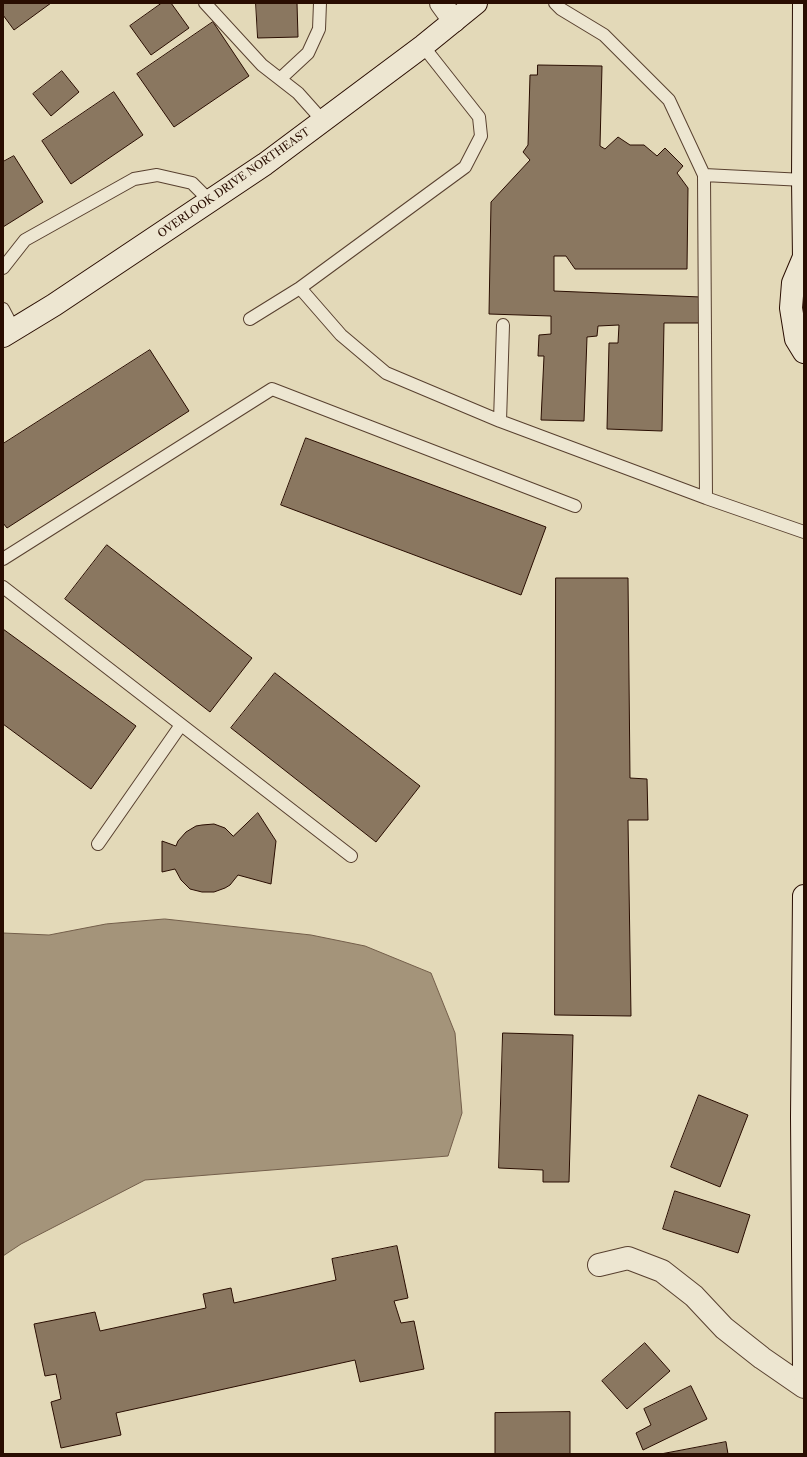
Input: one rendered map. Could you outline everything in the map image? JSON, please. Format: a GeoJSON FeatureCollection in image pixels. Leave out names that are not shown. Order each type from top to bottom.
{"type":"FeatureCollection","features":[{"type":"Feature","properties":{"kind":"street"},"geometry":{"type":"LineString","coordinates":[[441,3],[454,21]]}},
{"type":"Feature","properties":{"kind":"street","name":"OVERLOOK DRIVE NORTHEAST"},"geometry":{"type":"LineString","coordinates":[[8,333],[54,305],[265,164],[423,46],[476,3]]}},
{"type":"Feature","properties":{"kind":"street"},"geometry":{"type":"LineString","coordinates":[[804,3],[804,258],[793,283],[792,308],[796,339],[804,352]]}},
{"type":"Feature","properties":{"kind":"street"},"geometry":{"type":"LineString","coordinates":[[804,896],[802,1124],[804,1373]]}},
{"type":"Feature","properties":{"kind":"street"},"geometry":{"type":"LineString","coordinates":[[599,1265],[628,1258],[662,1270],[694,1296],[724,1328],[762,1358],[804,1387]]}},
{"type":"Feature","properties":{"kind":"lane"},"geometry":{"type":"LineString","coordinates":[[205,3],[262,65],[298,93],[323,121]]}},
{"type":"Feature","properties":{"kind":"lane"},"geometry":{"type":"LineString","coordinates":[[280,79],[308,53],[319,29],[320,3]]}},
{"type":"Feature","properties":{"kind":"lane"},"geometry":{"type":"LineString","coordinates":[[555,3],[561,9],[604,35],[669,100],[704,175],[706,498]]}},
{"type":"Feature","properties":{"kind":"lane"},"geometry":{"type":"LineString","coordinates":[[250,319],[300,288],[465,167],[481,136],[479,117],[423,46]]}},
{"type":"Feature","properties":{"kind":"lane"},"geometry":{"type":"LineString","coordinates":[[3,268],[25,240],[134,179],[157,175],[192,183],[210,201]]}},
{"type":"Feature","properties":{"kind":"lane"},"geometry":{"type":"LineString","coordinates":[[704,175],[803,179]]}},
{"type":"Feature","properties":{"kind":"lane"},"geometry":{"type":"LineString","coordinates":[[300,288],[341,335],[386,373],[500,421],[706,498],[804,532]]}},
{"type":"Feature","properties":{"kind":"lane"},"geometry":{"type":"LineString","coordinates":[[3,309],[8,333]]}},
{"type":"Feature","properties":{"kind":"lane"},"geometry":{"type":"LineString","coordinates":[[500,421],[503,325]]}},
{"type":"Feature","properties":{"kind":"lane"},"geometry":{"type":"LineString","coordinates":[[3,559],[272,389],[575,506]]}},
{"type":"Feature","properties":{"kind":"lane"},"geometry":{"type":"LineString","coordinates":[[3,587],[350,856]]}},
{"type":"Feature","properties":{"kind":"lane"},"geometry":{"type":"LineString","coordinates":[[98,844],[181,725]]}},
{"type":"Feature","properties":{"kind":"shaded area"},"geometry":{"type":"Polygon","coordinates":[[[165,919],[311,935],[365,946],[431,973],[455,1033],[462,1113],[448,1156],[145,1180],[21,1244],[3,1256],[3,933],[49,935],[106,924],[165,919]]]}},
{"type":"Feature","properties":{"kind":"building"},"geometry":{"type":"Polygon","coordinates":[[[3,3],[51,3],[14,30],[3,15],[3,3]]]}},
{"type":"Feature","properties":{"kind":"building"},"geometry":{"type":"Polygon","coordinates":[[[162,3],[171,3],[189,28],[151,55],[130,26],[162,3]]]}},
{"type":"Feature","properties":{"kind":"building"},"geometry":{"type":"Polygon","coordinates":[[[256,3],[297,3],[298,37],[258,38],[256,3]]]}},
{"type":"Feature","properties":{"kind":"building"},"geometry":{"type":"Polygon","coordinates":[[[213,22],[249,76],[174,127],[137,74],[213,22]]]}},
{"type":"Feature","properties":{"kind":"building"},"geometry":{"type":"Polygon","coordinates":[[[538,65],[602,66],[600,146],[605,149],[618,137],[630,145],[644,145],[657,156],[665,148],[683,166],[677,173],[688,188],[687,269],[575,269],[566,256],[554,256],[554,291],[701,297],[699,323],[664,323],[662,431],[607,429],[609,343],[618,343],[619,325],[598,326],[597,336],[587,337],[584,421],[541,420],[544,356],[538,356],[539,335],[551,334],[551,316],[489,314],[491,202],[530,160],[523,152],[528,145],[530,75],[537,75],[538,65]]]}},
{"type":"Feature","properties":{"kind":"building"},"geometry":{"type":"Polygon","coordinates":[[[62,71],[79,92],[51,116],[33,94],[62,71]]]}},
{"type":"Feature","properties":{"kind":"building"},"geometry":{"type":"Polygon","coordinates":[[[114,92],[143,135],[71,184],[42,141],[114,92]]]}},
{"type":"Feature","properties":{"kind":"building"},"geometry":{"type":"Polygon","coordinates":[[[14,156],[43,202],[3,227],[3,162],[14,156]]]}},
{"type":"Feature","properties":{"kind":"building"},"geometry":{"type":"Polygon","coordinates":[[[150,350],[189,411],[7,528],[3,523],[3,444],[150,350]]]}},
{"type":"Feature","properties":{"kind":"building"},"geometry":{"type":"Polygon","coordinates":[[[306,438],[546,527],[521,595],[281,505],[306,438]]]}},
{"type":"Feature","properties":{"kind":"building"},"geometry":{"type":"Polygon","coordinates":[[[107,545],[252,658],[210,712],[65,599],[107,545]]]}},
{"type":"Feature","properties":{"kind":"building"},"geometry":{"type":"Polygon","coordinates":[[[556,578],[628,578],[630,778],[647,779],[648,820],[628,820],[631,1016],[555,1015],[556,578]]]}},
{"type":"Feature","properties":{"kind":"building"},"geometry":{"type":"Polygon","coordinates":[[[3,629],[136,726],[91,789],[3,724],[3,629]]]}},
{"type":"Feature","properties":{"kind":"building"},"geometry":{"type":"Polygon","coordinates":[[[275,673],[420,786],[376,842],[231,728],[275,673]]]}},
{"type":"Feature","properties":{"kind":"building"},"geometry":{"type":"Polygon","coordinates":[[[258,813],[276,841],[271,884],[238,875],[230,885],[225,888],[214,892],[202,892],[190,889],[181,880],[175,869],[162,872],[162,841],[176,846],[178,841],[186,832],[196,826],[214,824],[225,828],[233,836],[258,813]]]}},
{"type":"Feature","properties":{"kind":"building"},"geometry":{"type":"Polygon","coordinates":[[[503,1033],[573,1035],[569,1182],[543,1182],[543,1170],[499,1168],[503,1033]]]}},
{"type":"Feature","properties":{"kind":"building"},"geometry":{"type":"Polygon","coordinates":[[[699,1095],[748,1115],[720,1187],[671,1167],[699,1095]]]}},
{"type":"Feature","properties":{"kind":"building"},"geometry":{"type":"Polygon","coordinates":[[[675,1191],[750,1215],[738,1253],[663,1229],[675,1191]]]}},
{"type":"Feature","properties":{"kind":"building"},"geometry":{"type":"Polygon","coordinates":[[[397,1246],[408,1298],[394,1301],[401,1323],[414,1321],[424,1369],[360,1382],[355,1360],[116,1413],[121,1435],[61,1448],[51,1402],[61,1399],[56,1374],[45,1376],[34,1324],[95,1312],[100,1331],[206,1308],[203,1294],[231,1288],[234,1303],[336,1280],[332,1259],[397,1246]]]}},
{"type":"Feature","properties":{"kind":"building"},"geometry":{"type":"Polygon","coordinates":[[[645,1343],[670,1371],[627,1409],[602,1381],[645,1343]]]}},
{"type":"Feature","properties":{"kind":"building"},"geometry":{"type":"Polygon","coordinates":[[[691,1386],[707,1419],[643,1450],[636,1433],[651,1425],[644,1409],[691,1386]]]}},
{"type":"Feature","properties":{"kind":"building"},"geometry":{"type":"Polygon","coordinates":[[[570,1412],[570,1454],[495,1454],[495,1413],[570,1412]]]}},
{"type":"Feature","properties":{"kind":"building"},"geometry":{"type":"Polygon","coordinates":[[[726,1442],[728,1454],[661,1454],[726,1442]]]}}]}
